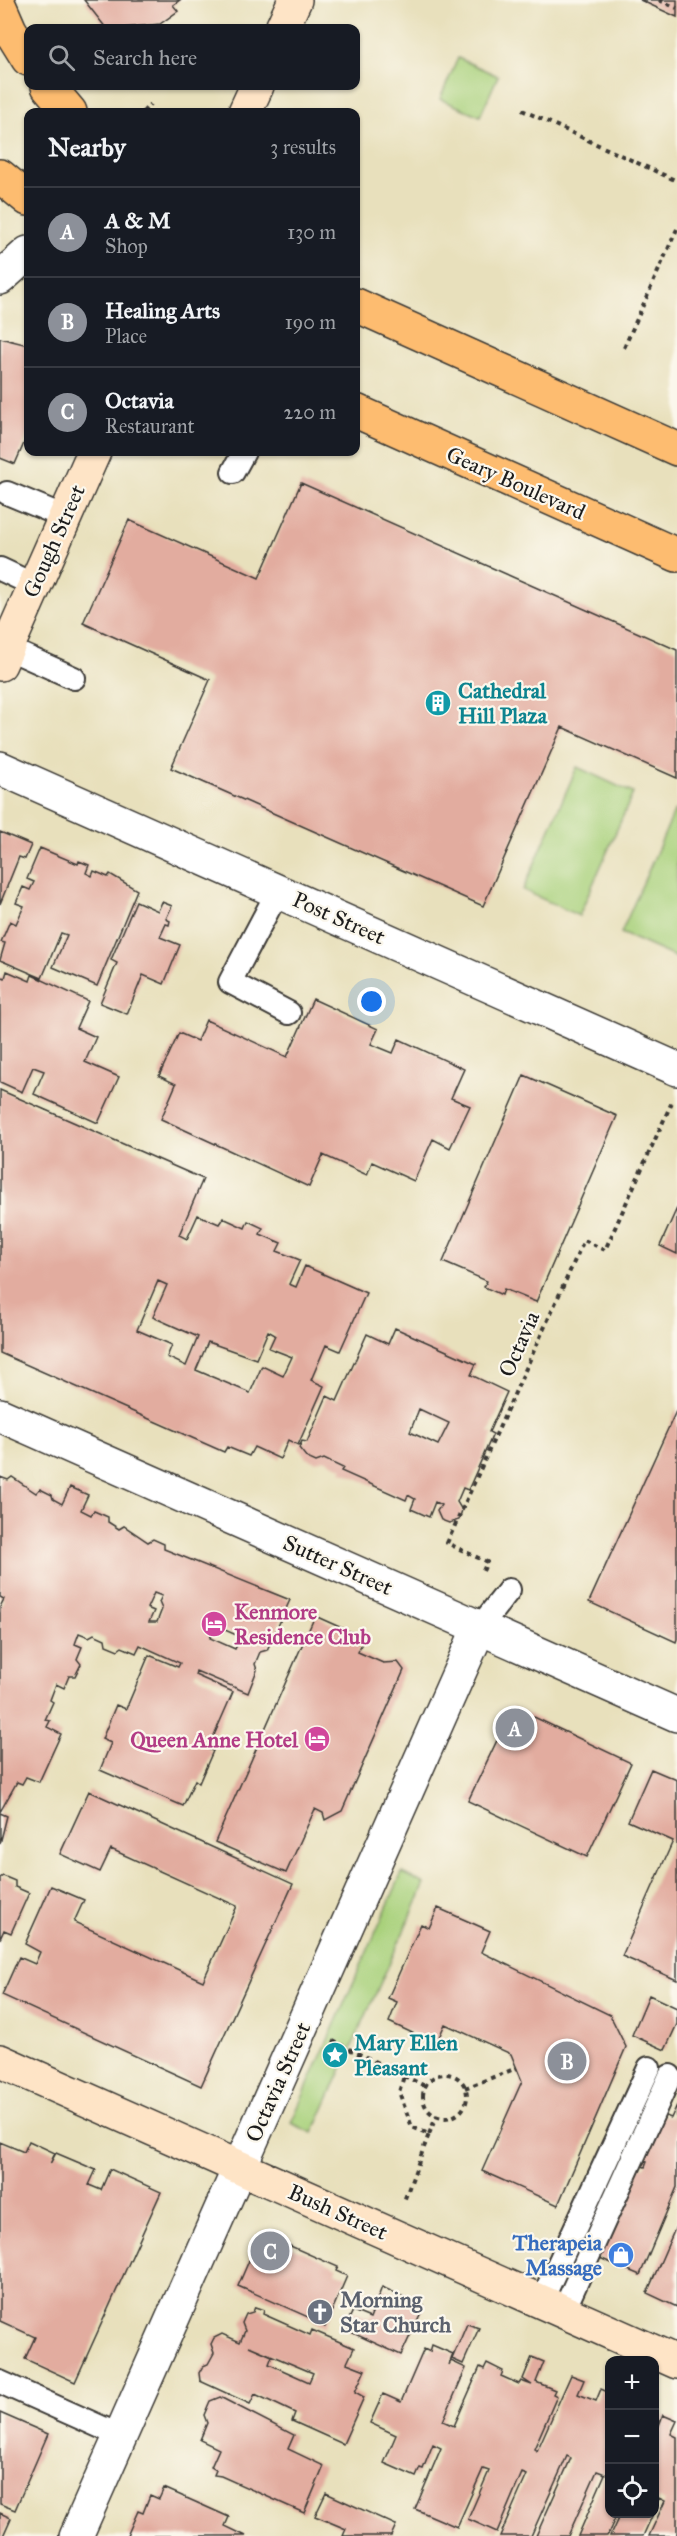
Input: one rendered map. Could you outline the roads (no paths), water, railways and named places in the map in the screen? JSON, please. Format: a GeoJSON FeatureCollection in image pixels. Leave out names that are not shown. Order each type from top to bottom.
{"type":"FeatureCollection","features":[{"type":"Feature","properties":{"kind":"main road"},"geometry":{"type":"LineString","coordinates":[[284,24],[295,0]]}},
{"type":"Feature","properties":{"kind":"main road"},"geometry":{"type":"LineString","coordinates":[[0,7],[10,30],[24,53]]}},
{"type":"Feature","properties":{"kind":"main road"},"geometry":{"type":"LineString","coordinates":[[51,90],[67,108]]}},
{"type":"Feature","properties":{"kind":"main road"},"geometry":{"type":"LineString","coordinates":[[246,108],[254,90]]}},
{"type":"Feature","properties":{"kind":"main road"},"geometry":{"type":"LineString","coordinates":[[0,176],[24,196]]}},
{"type":"Feature","properties":{"kind":"main road"},"geometry":{"type":"LineString","coordinates":[[360,307],[677,449]]}},
{"type":"Feature","properties":{"kind":"main road","name":"Geary Boulevard"},"geometry":{"type":"LineString","coordinates":[[360,413],[677,555]]}},
{"type":"Feature","properties":{"kind":"main road","name":"Gough Street"},"geometry":{"type":"LineString","coordinates":[[3,656],[92,456]]}},
{"type":"Feature","properties":{"kind":"main road","name":"Bush Street"},"geometry":{"type":"LineString","coordinates":[[0,2061],[677,2362]]}},
{"type":"Feature","properties":{"kind":"street"},"geometry":{"type":"LineString","coordinates":[[0,278],[24,257]]}},
{"type":"Feature","properties":{"kind":"street","name":"Post Street"},"geometry":{"type":"LineString","coordinates":[[0,768],[677,1069]]}},
{"type":"Feature","properties":{"kind":"street","name":"Sutter Street"},"geometry":{"type":"LineString","coordinates":[[0,1415],[677,1715]]}},
{"type":"Feature","properties":{"kind":"street","name":"Octavia Street"},"geometry":{"type":"LineString","coordinates":[[76,2536],[302,2027],[470,1624]]}},
{"type":"Feature","properties":{"kind":"lane"},"geometry":{"type":"LineString","coordinates":[[233,472],[241,456]]}},
{"type":"Feature","properties":{"kind":"lane"},"geometry":{"type":"LineString","coordinates":[[7,493],[65,518]]}},
{"type":"Feature","properties":{"kind":"lane"},"geometry":{"type":"LineString","coordinates":[[0,569],[34,585]]}},
{"type":"Feature","properties":{"kind":"lane"},"geometry":{"type":"LineString","coordinates":[[3,656],[74,678]]}},
{"type":"Feature","properties":{"kind":"lane"},"geometry":{"type":"LineString","coordinates":[[278,891],[230,982],[289,1013]]}},
{"type":"Feature","properties":{"kind":"lane"},"geometry":{"type":"LineString","coordinates":[[470,1624],[509,1590]]}},
{"type":"Feature","properties":{"kind":"lane"},"geometry":{"type":"LineString","coordinates":[[552,2307],[649,2068]]}},
{"type":"Feature","properties":{"kind":"lane"},"geometry":{"type":"LineString","coordinates":[[552,2307],[670,2076]]}},
{"type":"Feature","properties":{"kind":"lane"},"geometry":{"type":"LineString","coordinates":[[0,2382],[121,2436]]}},
{"type":"Feature","properties":{"kind":"place","name":"Cathedral Hill Plaza"},"geometry":{"type":"Point","coordinates":[438,703]}},
{"type":"Feature","properties":{"kind":"place","name":"Kenmore Residence Club"},"geometry":{"type":"Point","coordinates":[214,1624]}},
{"type":"Feature","properties":{"kind":"place","name":"A & M"},"geometry":{"type":"Point","coordinates":[515,1728]}},
{"type":"Feature","properties":{"kind":"place","name":"Queen Anne Hotel"},"geometry":{"type":"Point","coordinates":[317,1739]}},
{"type":"Feature","properties":{"kind":"place","name":"Mary Ellen Pleasant"},"geometry":{"type":"Point","coordinates":[335,2055]}},
{"type":"Feature","properties":{"kind":"place","name":"Healing Arts"},"geometry":{"type":"Point","coordinates":[567,2061]}},
{"type":"Feature","properties":{"kind":"place","name":"Octavia"},"geometry":{"type":"Point","coordinates":[270,2251]}},
{"type":"Feature","properties":{"kind":"place","name":"Therapeia Massage"},"geometry":{"type":"Point","coordinates":[621,2255]}},
{"type":"Feature","properties":{"kind":"place","name":"Morning Star Church"},"geometry":{"type":"Point","coordinates":[320,2312]}}]}
